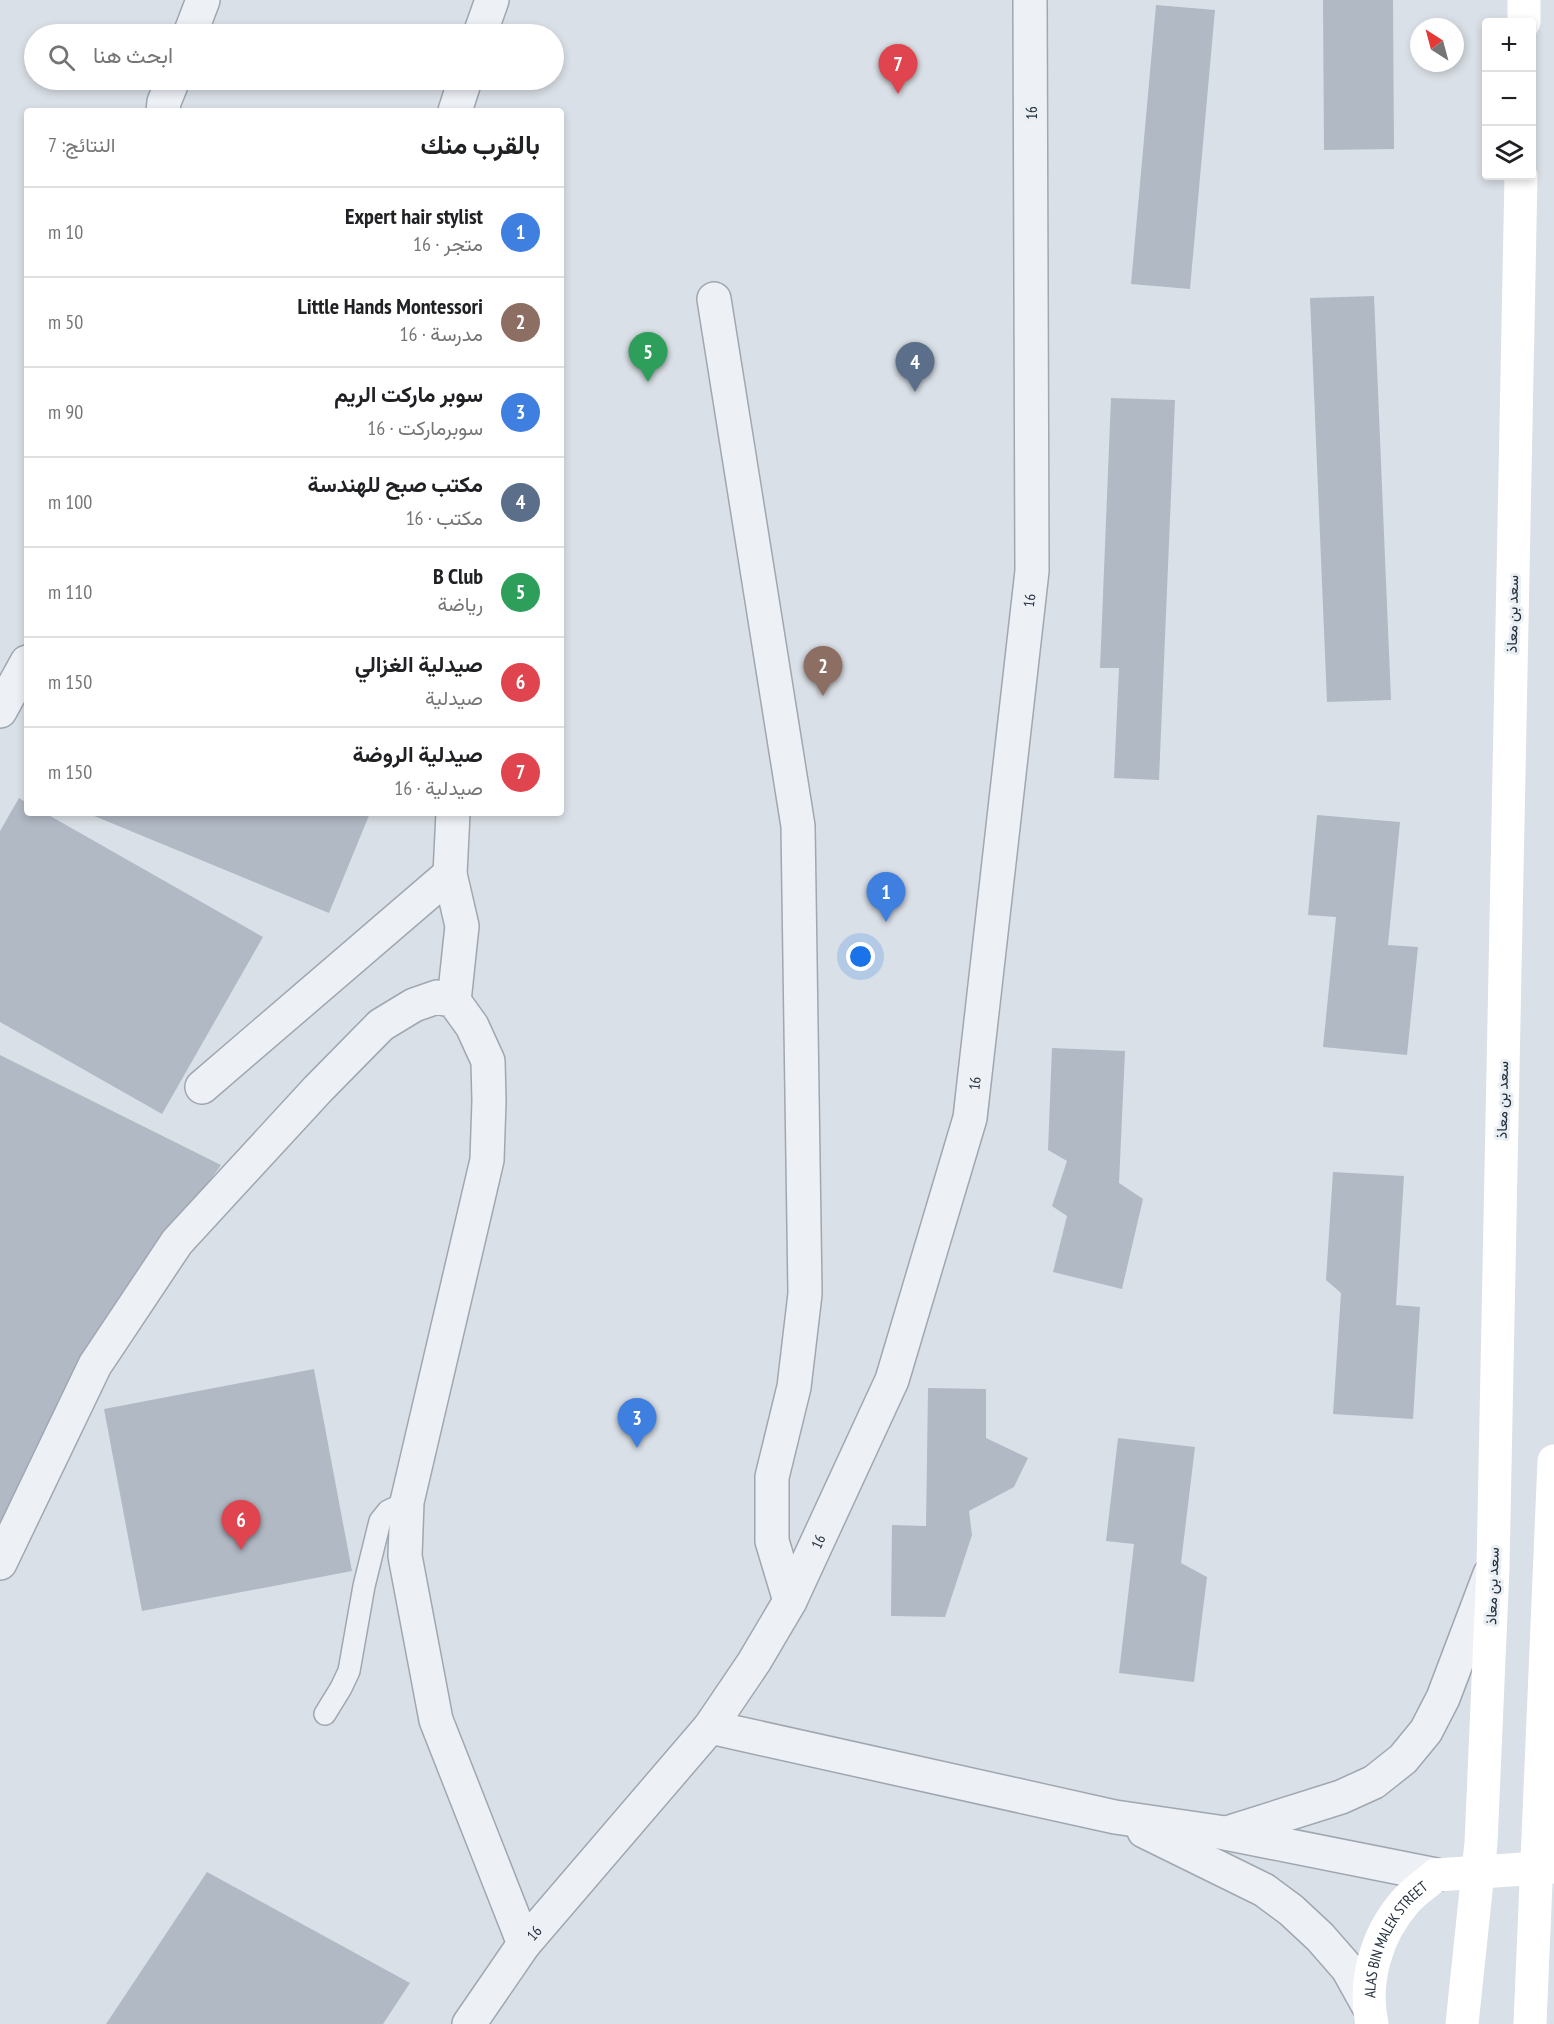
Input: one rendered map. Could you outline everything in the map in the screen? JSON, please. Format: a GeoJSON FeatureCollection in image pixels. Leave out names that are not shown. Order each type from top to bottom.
{"type":"FeatureCollection","features":[{"type":"Feature","properties":{"kind":"main road"},"geometry":{"type":"LineString","coordinates":[[1524,0],[1524,18]]}},
{"type":"Feature","properties":{"kind":"main road","name":"سعد بن معاذ"},"geometry":{"type":"LineString","coordinates":[[1462,2024],[1481,1843],[1493,1567],[1521,180]]}},
{"type":"Feature","properties":{"kind":"main road"},"geometry":{"type":"LineString","coordinates":[[1530,2024],[1554,1461]]}},
{"type":"Feature","properties":{"kind":"main road","name":"ALAS BIN MALEK STREET"},"geometry":{"type":"LineString","coordinates":[[1370,2014],[1371,1970],[1384,1934],[1405,1902],[1436,1875],[1554,1867]]}},
{"type":"Feature","properties":{"kind":"main road"},"geometry":{"type":"LineString","coordinates":[[1542,2024],[1554,2010]]}},
{"type":"Feature","properties":{"kind":"street"},"geometry":{"type":"LineString","coordinates":[[194,24],[203,0]]}},
{"type":"Feature","properties":{"kind":"street"},"geometry":{"type":"LineString","coordinates":[[484,24],[492,0]]}},
{"type":"Feature","properties":{"kind":"street","name":"16"},"geometry":{"type":"LineString","coordinates":[[469,2024],[524,1944],[710,1727],[754,1662],[790,1601],[892,1380],[970,1118],[1032,571],[1030,0]]}},
{"type":"Feature","properties":{"kind":"street"},"geometry":{"type":"LineString","coordinates":[[164,108],[170,90]]}},
{"type":"Feature","properties":{"kind":"street"},"geometry":{"type":"LineString","coordinates":[[455,108],[461,90]]}},
{"type":"Feature","properties":{"kind":"street"},"geometry":{"type":"LineString","coordinates":[[714,299],[798,826],[805,1294],[794,1386],[772,1477],[772,1541],[790,1601]]}},
{"type":"Feature","properties":{"kind":"street"},"geometry":{"type":"LineString","coordinates":[[0,711],[24,667]]}},
{"type":"Feature","properties":{"kind":"street"},"geometry":{"type":"LineString","coordinates":[[453,816],[450,874],[462,926],[454,1001]]}},
{"type":"Feature","properties":{"kind":"street"},"geometry":{"type":"LineString","coordinates":[[202,1087],[450,874]]}},
{"type":"Feature","properties":{"kind":"street"},"geometry":{"type":"LineString","coordinates":[[0,1563],[95,1365],[177,1242],[310,1097],[381,1025],[414,1005],[436,997],[454,1001],[472,1026],[488,1061],[487,1160],[407,1502],[405,1556],[436,1720],[524,1944]]}},
{"type":"Feature","properties":{"kind":"street"},"geometry":{"type":"LineString","coordinates":[[1225,1833],[1341,1797],[1374,1782],[1403,1759],[1426,1731],[1443,1698],[1493,1567]]}},
{"type":"Feature","properties":{"kind":"street"},"geometry":{"type":"LineString","coordinates":[[710,1727],[1115,1817],[1225,1833],[1436,1875]]}},
{"type":"Feature","properties":{"kind":"street"},"geometry":{"type":"LineString","coordinates":[[1115,1817],[1264,1890],[1291,1910],[1320,1937],[1348,1969],[1370,2014]]}},
{"type":"Feature","properties":{"kind":"lane"},"geometry":{"type":"LineString","coordinates":[[325,1714],[349,1671],[364,1586],[380,1521],[388,1511],[407,1502]]}},
{"type":"Feature","properties":{"kind":"building"},"geometry":{"type":"Polygon","coordinates":[[[1323,0],[1393,0],[1394,149],[1324,150],[1323,0]]]}},
{"type":"Feature","properties":{"kind":"building"},"geometry":{"type":"Polygon","coordinates":[[[1156,5],[1215,10],[1190,289],[1131,284],[1156,5]]]}},
{"type":"Feature","properties":{"kind":"building"},"geometry":{"type":"Polygon","coordinates":[[[1374,296],[1391,700],[1327,702],[1310,298],[1374,296]]]}},
{"type":"Feature","properties":{"kind":"building"},"geometry":{"type":"Polygon","coordinates":[[[1111,398],[1175,400],[1159,780],[1114,778],[1119,668],[1100,668],[1111,398]]]}},
{"type":"Feature","properties":{"kind":"building"},"geometry":{"type":"Polygon","coordinates":[[[19,798],[24,801],[24,816],[50,816],[263,937],[162,1114],[0,1022],[0,831],[19,798]]]}},
{"type":"Feature","properties":{"kind":"building"},"geometry":{"type":"Polygon","coordinates":[[[1317,815],[1400,822],[1388,945],[1418,947],[1407,1055],[1323,1047],[1336,917],[1308,915],[1317,815]]]}},
{"type":"Feature","properties":{"kind":"building"},"geometry":{"type":"Polygon","coordinates":[[[94,816],[369,816],[329,913],[94,816]]]}},
{"type":"Feature","properties":{"kind":"building"},"geometry":{"type":"Polygon","coordinates":[[[1052,1048],[1125,1051],[1119,1183],[1143,1199],[1122,1289],[1053,1272],[1067,1216],[1052,1206],[1067,1161],[1048,1150],[1052,1048]]]}},
{"type":"Feature","properties":{"kind":"building"},"geometry":{"type":"Polygon","coordinates":[[[0,1055],[221,1165],[77,1364],[0,1523],[0,1055]]]}},
{"type":"Feature","properties":{"kind":"building"},"geometry":{"type":"Polygon","coordinates":[[[1333,1172],[1404,1176],[1396,1305],[1420,1307],[1413,1419],[1333,1414],[1341,1293],[1326,1280],[1333,1172]]]}},
{"type":"Feature","properties":{"kind":"building"},"geometry":{"type":"Polygon","coordinates":[[[314,1369],[352,1571],[142,1611],[104,1409],[314,1369]]]}},
{"type":"Feature","properties":{"kind":"building"},"geometry":{"type":"Polygon","coordinates":[[[928,1388],[986,1389],[986,1438],[1028,1458],[1014,1487],[969,1511],[972,1535],[945,1617],[891,1616],[892,1525],[926,1526],[928,1388]]]}},
{"type":"Feature","properties":{"kind":"building"},"geometry":{"type":"Polygon","coordinates":[[[1118,1438],[1195,1447],[1181,1563],[1207,1577],[1194,1682],[1119,1673],[1134,1544],[1106,1541],[1118,1438]]]}},
{"type":"Feature","properties":{"kind":"building"},"geometry":{"type":"Polygon","coordinates":[[[207,1872],[410,1983],[383,2024],[106,2024],[207,1872]]]}},
{"type":"Feature","properties":{"kind":"place","name":"صيدلية الروضة"},"geometry":{"type":"Point","coordinates":[898,94]}},
{"type":"Feature","properties":{"kind":"place","name":"B Club"},"geometry":{"type":"Point","coordinates":[648,382]}},
{"type":"Feature","properties":{"kind":"place","name":"مكتب صبح للهندسة"},"geometry":{"type":"Point","coordinates":[915,392]}},
{"type":"Feature","properties":{"kind":"place","name":"Little Hands Montessori"},"geometry":{"type":"Point","coordinates":[823,696]}},
{"type":"Feature","properties":{"kind":"place","name":"Expert hair stylist"},"geometry":{"type":"Point","coordinates":[886,922]}},
{"type":"Feature","properties":{"kind":"place","name":"سوبر ماركت الريم"},"geometry":{"type":"Point","coordinates":[637,1448]}},
{"type":"Feature","properties":{"kind":"place","name":"صيدلية الغزالي"},"geometry":{"type":"Point","coordinates":[241,1550]}}]}
